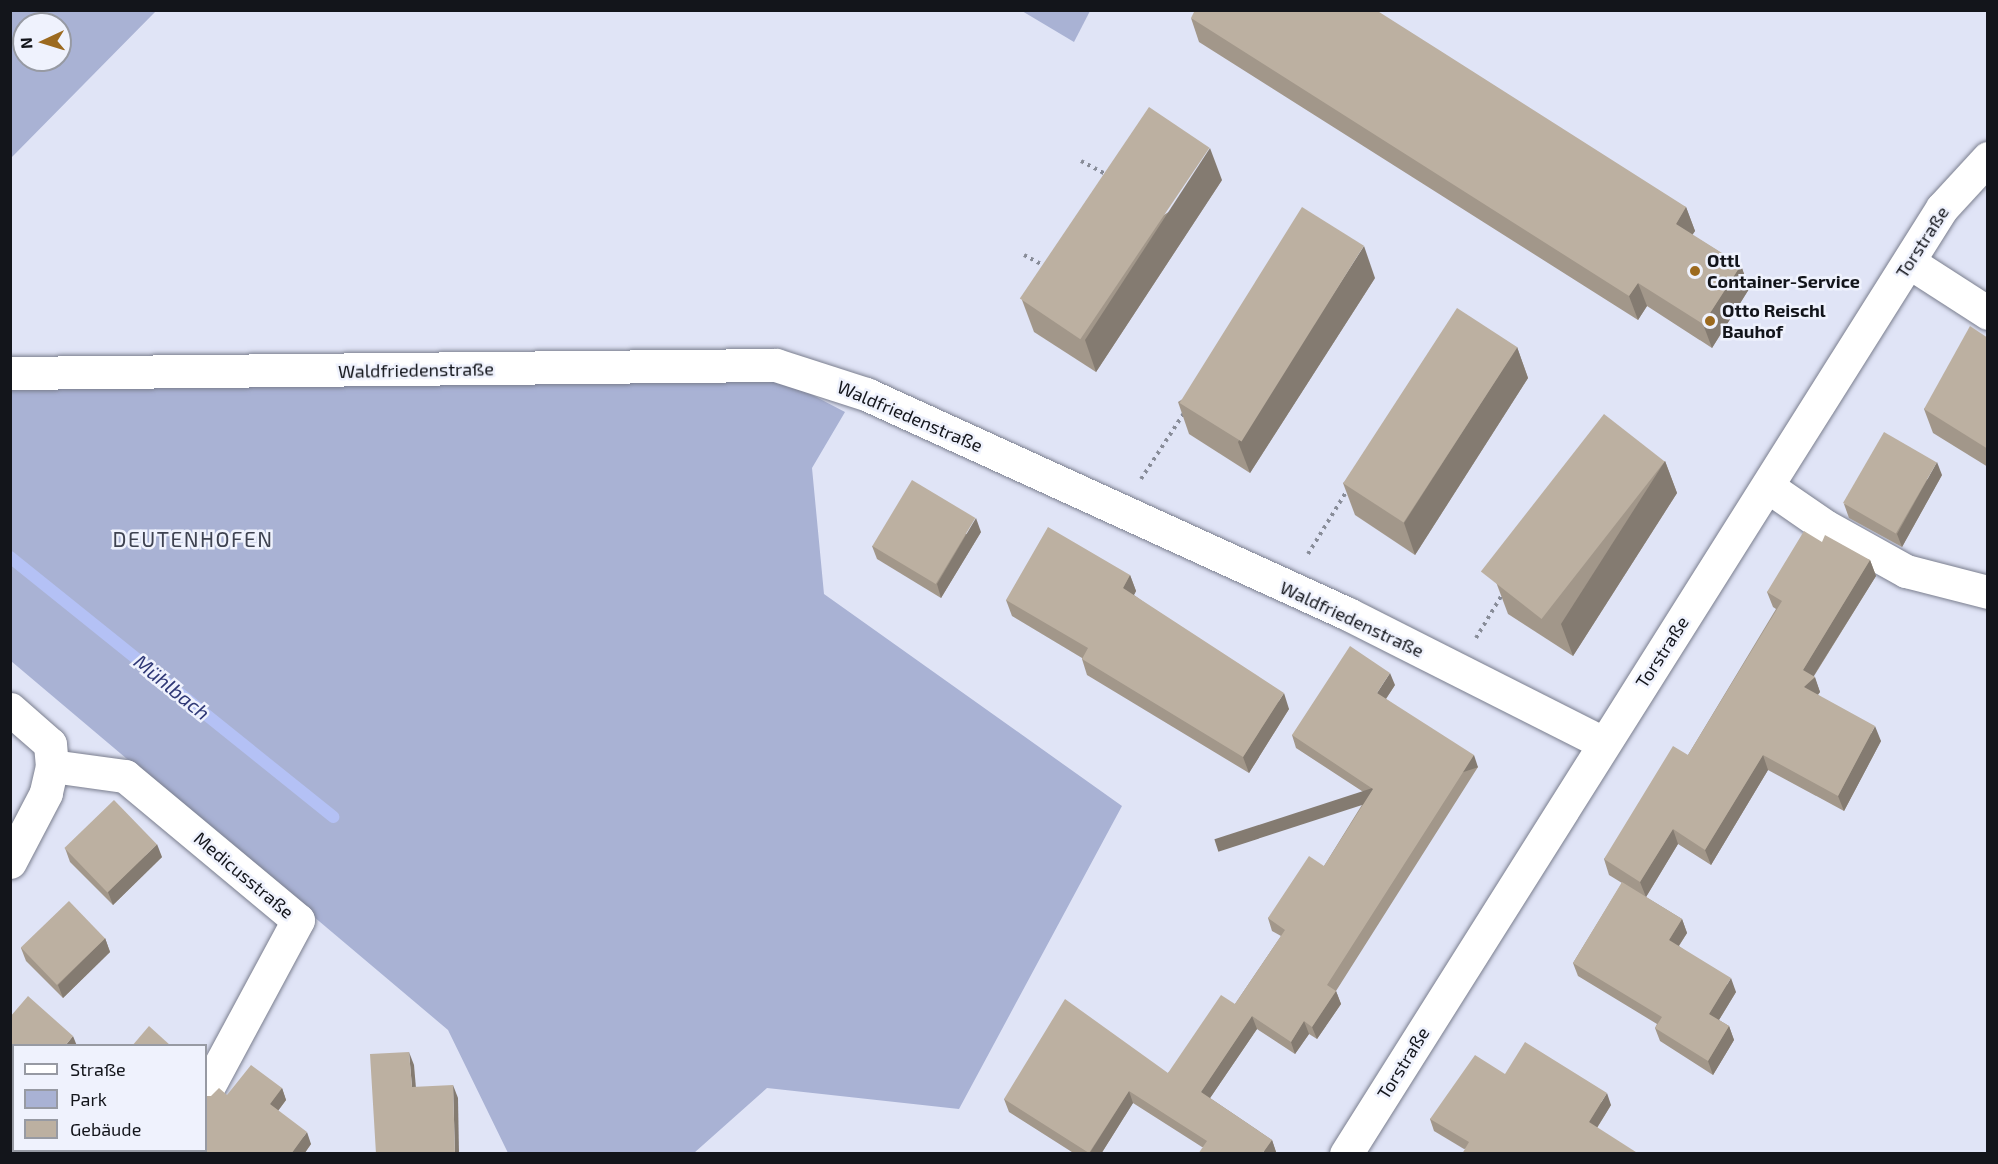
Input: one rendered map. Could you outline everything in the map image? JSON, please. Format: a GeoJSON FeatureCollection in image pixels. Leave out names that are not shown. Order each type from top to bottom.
{"type":"FeatureCollection","features":[{"type":"Feature","properties":{"kind":"street","name":"Torstraße"},"geometry":{"type":"LineString","coordinates":[[1346,1154],[1603,743],[1770,488],[1942,208],[1988,158]]}},
{"type":"Feature","properties":{"kind":"street"},"geometry":{"type":"LineString","coordinates":[[1909,262],[1988,313]]}},
{"type":"Feature","properties":{"kind":"street","name":"Waldfriedenstraße"},"geometry":{"type":"LineString","coordinates":[[10,374],[776,365],[866,394],[1121,510],[1456,669],[1603,743]]}},
{"type":"Feature","properties":{"kind":"street"},"geometry":{"type":"LineString","coordinates":[[1770,488],[1825,526],[1906,571],[1988,592]]}},
{"type":"Feature","properties":{"kind":"street"},"geometry":{"type":"LineString","coordinates":[[10,709],[50,744],[52,766],[46,793],[10,862]]}},
{"type":"Feature","properties":{"kind":"street","name":"Medicusstraße"},"geometry":{"type":"LineString","coordinates":[[52,766],[125,776],[298,920],[207,1089]]}},
{"type":"Feature","properties":{"kind":"path"},"geometry":{"type":"LineString","coordinates":[[1081,161],[1119,182]]}},
{"type":"Feature","properties":{"kind":"path"},"geometry":{"type":"LineString","coordinates":[[1024,255],[1051,269]]}},
{"type":"Feature","properties":{"kind":"path"},"geometry":{"type":"LineString","coordinates":[[1121,510],[1191,402]]}},
{"type":"Feature","properties":{"kind":"path"},"geometry":{"type":"LineString","coordinates":[[1288,588],[1352,482]]}},
{"type":"Feature","properties":{"kind":"path"},"geometry":{"type":"LineString","coordinates":[[1456,669],[1509,583]]}},
{"type":"Feature","properties":{"kind":"green space"},"geometry":{"type":"Polygon","coordinates":[[[1090,10],[1074,42],[1022,11],[1090,10]]]}},
{"type":"Feature","properties":{"kind":"green space"},"geometry":{"type":"Polygon","coordinates":[[[10,11],[156,11],[11,158],[10,11]]]}},
{"type":"Feature","properties":{"kind":"green space"},"geometry":{"type":"Polygon","coordinates":[[[776,376],[845,412],[812,468],[824,594],[1122,806],[959,1109],[767,1088],[694,1153],[508,1153],[448,1030],[11,661],[10,383],[515,384],[776,376]]]}},
{"type":"Feature","properties":{"kind":"building"},"geometry":{"type":"Polygon","coordinates":[[[1195,10],[1376,10],[1686,207],[1676,224],[1741,265],[1703,324],[1638,283],[1629,296],[1191,18],[1195,10]]]}},
{"type":"Feature","properties":{"kind":"building"},"geometry":{"type":"Polygon","coordinates":[[[1149,107],[1210,148],[1080,339],[1020,299],[1149,107]]]}},
{"type":"Feature","properties":{"kind":"building"},"geometry":{"type":"Polygon","coordinates":[[[1302,207],[1364,246],[1241,442],[1180,403],[1302,207]]]}},
{"type":"Feature","properties":{"kind":"building"},"geometry":{"type":"Polygon","coordinates":[[[1457,308],[1517,347],[1404,522],[1343,483],[1457,308]]]}},
{"type":"Feature","properties":{"kind":"building"},"geometry":{"type":"Polygon","coordinates":[[[1970,326],[1988,338],[1988,449],[1924,409],[1970,326]]]}},
{"type":"Feature","properties":{"kind":"building"},"geometry":{"type":"Polygon","coordinates":[[[1604,414],[1665,461],[1542,619],[1481,572],[1604,414]]]}},
{"type":"Feature","properties":{"kind":"building"},"geometry":{"type":"Polygon","coordinates":[[[1884,432],[1937,463],[1896,534],[1843,503],[1884,432]]]}},
{"type":"Feature","properties":{"kind":"building"},"geometry":{"type":"Polygon","coordinates":[[[912,480],[975,518],[936,584],[872,546],[912,480]]]}},
{"type":"Feature","properties":{"kind":"building"},"geometry":{"type":"Polygon","coordinates":[[[1048,527],[1130,575],[1123,588],[1284,693],[1243,757],[1082,659],[1088,648],[1006,600],[1048,527]]]}},
{"type":"Feature","properties":{"kind":"building"},"geometry":{"type":"Polygon","coordinates":[[[1804,531],[1822,542],[1825,535],[1870,560],[1803,670],[1815,677],[1804,687],[1875,726],[1838,796],[1763,755],[1705,850],[1673,829],[1640,882],[1604,859],[1673,746],[1688,755],[1782,601],[1767,592],[1804,531]]]}},
{"type":"Feature","properties":{"kind":"building"},"geometry":{"type":"Polygon","coordinates":[[[1350,646],[1390,673],[1377,693],[1474,755],[1327,985],[1336,991],[1312,1027],[1304,1021],[1291,1042],[1252,1016],[1201,1092],[1272,1140],[1262,1154],[1198,1154],[1207,1141],[1129,1091],[1089,1153],[1004,1099],[1065,999],[1168,1073],[1221,995],[1235,1004],[1285,930],[1268,918],[1309,856],[1324,866],[1373,789],[1292,735],[1350,646]]]}},
{"type":"Feature","properties":{"kind":"building"},"geometry":{"type":"Polygon","coordinates":[[[114,800],[157,845],[107,893],[64,848],[114,800]]]}},
{"type":"Feature","properties":{"kind":"building"},"geometry":{"type":"Polygon","coordinates":[[[1622,882],[1682,919],[1669,940],[1731,978],[1709,1014],[1729,1026],[1708,1061],[1655,1028],[1662,1017],[1573,963],[1622,882]]]}},
{"type":"Feature","properties":{"kind":"building"},"geometry":{"type":"Polygon","coordinates":[[[69,901],[105,938],[57,985],[21,948],[69,901]]]}},
{"type":"Feature","properties":{"kind":"building"},"geometry":{"type":"Polygon","coordinates":[[[28,996],[73,1036],[67,1044],[12,1044],[12,1152],[93,1152],[95,1154],[13,1154],[10,1151],[10,1017],[28,996]]]}},
{"type":"Feature","properties":{"kind":"building"},"geometry":{"type":"Polygon","coordinates":[[[149,1026],[169,1044],[134,1044],[149,1026]]]}},
{"type":"Feature","properties":{"kind":"building"},"geometry":{"type":"Polygon","coordinates":[[[1525,1042],[1607,1093],[1589,1122],[1639,1154],[1462,1154],[1469,1142],[1430,1119],[1475,1055],[1505,1074],[1525,1042]]]}},
{"type":"Feature","properties":{"kind":"building"},"geometry":{"type":"Polygon","coordinates":[[[409,1052],[412,1087],[453,1085],[455,1154],[376,1154],[370,1054],[409,1052]]]}},
{"type":"Feature","properties":{"kind":"building"},"geometry":{"type":"Polygon","coordinates":[[[251,1065],[282,1088],[270,1104],[307,1132],[291,1154],[195,1154],[193,1152],[207,1152],[207,1096],[211,1096],[219,1088],[227,1095],[251,1065]]]}},
{"type":"Feature","properties":{"kind":"waterway","name":"Mühlbach"},"geometry":{"type":"LineString","coordinates":[[10,557],[333,817]]}},
{"type":"Feature","properties":{"kind":"place","name":"Ottl Container-Service"},"geometry":{"type":"Point","coordinates":[1695,271]}},
{"type":"Feature","properties":{"kind":"place","name":"Otto Reischl Bauhof"},"geometry":{"type":"Point","coordinates":[1710,321]}},
{"type":"Feature","properties":{"kind":"district","name":"DEUTENHOFEN"},"geometry":{"type":"Point","coordinates":[193,539]}}]}
